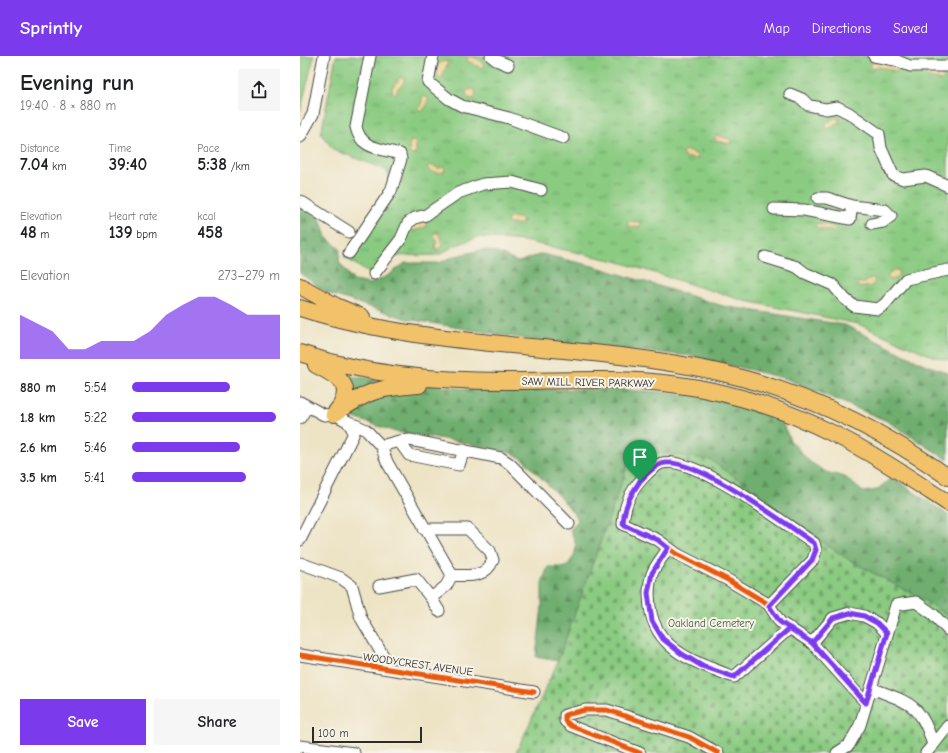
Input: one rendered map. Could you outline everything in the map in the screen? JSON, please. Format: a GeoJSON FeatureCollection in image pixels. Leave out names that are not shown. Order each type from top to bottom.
{"type":"FeatureCollection","features":[{"type":"Feature","properties":{"kind":"highway"},"geometry":{"type":"LineString","coordinates":[[300,286],[347,311],[417,335]]}},
{"type":"Feature","properties":{"kind":"highway","name":"SAW MILL RIVER PARKWAY"},"geometry":{"type":"LineString","coordinates":[[300,308],[365,326],[417,335],[659,362],[729,375],[779,390],[840,414],[897,444],[948,477]]}},
{"type":"Feature","properties":{"kind":"highway","name":"SAW MILL RIVER PARKWAY"},"geometry":{"type":"LineString","coordinates":[[300,352],[346,366],[424,378],[478,380],[639,381],[672,384],[724,394],[775,409],[836,435],[948,503]]}},
{"type":"Feature","properties":{"kind":"highway"},"geometry":{"type":"LineString","coordinates":[[300,356],[336,375],[342,382],[345,396],[340,418]]}},
{"type":"Feature","properties":{"kind":"highway"},"geometry":{"type":"LineString","coordinates":[[340,418],[358,398],[378,389],[478,380]]}},
{"type":"Feature","properties":{"kind":"street"},"geometry":{"type":"LineString","coordinates":[[300,137],[312,114],[324,56]]}},
{"type":"Feature","properties":{"kind":"street"},"geometry":{"type":"LineString","coordinates":[[349,253],[391,191],[401,159],[400,154],[371,147],[364,143],[358,136],[356,127],[370,56]]}},
{"type":"Feature","properties":{"kind":"street"},"geometry":{"type":"LineString","coordinates":[[433,56],[428,82],[448,99],[479,112],[509,118],[563,138]]}},
{"type":"Feature","properties":{"kind":"street"},"geometry":{"type":"LineString","coordinates":[[491,56],[508,65]]}},
{"type":"Feature","properties":{"kind":"street"},"geometry":{"type":"LineString","coordinates":[[874,56],[895,60],[910,66],[948,66]]}},
{"type":"Feature","properties":{"kind":"street"},"geometry":{"type":"LineString","coordinates":[[790,94],[802,99],[808,105],[826,109],[837,107],[873,129],[879,134],[881,148],[893,175],[903,179],[926,176],[948,186]]}},
{"type":"Feature","properties":{"kind":"street"},"geometry":{"type":"LineString","coordinates":[[374,274],[401,239],[408,222],[414,218],[426,215],[458,193],[483,184],[512,182],[541,190]]}},
{"type":"Feature","properties":{"kind":"street"},"geometry":{"type":"LineString","coordinates":[[818,198],[827,198],[852,206],[885,210],[891,216],[883,222],[872,224]]}},
{"type":"Feature","properties":{"kind":"street"},"geometry":{"type":"LineString","coordinates":[[300,201],[349,232]]}},
{"type":"Feature","properties":{"kind":"street"},"geometry":{"type":"LineString","coordinates":[[774,209],[804,210],[850,219],[852,206]]}},
{"type":"Feature","properties":{"kind":"street"},"geometry":{"type":"LineString","coordinates":[[765,257],[797,267],[805,273],[834,285],[844,299],[854,306],[872,309],[878,309],[885,304],[906,280],[948,270]]}},
{"type":"Feature","properties":{"kind":"street"},"geometry":{"type":"LineString","coordinates":[[300,418],[304,405],[324,415],[340,418],[366,430],[381,446],[387,462],[424,529],[452,575]]}},
{"type":"Feature","properties":{"kind":"street"},"geometry":{"type":"LineString","coordinates":[[300,540],[352,438],[352,428],[340,418]]}},
{"type":"Feature","properties":{"kind":"street"},"geometry":{"type":"LineString","coordinates":[[381,446],[399,441],[410,440],[496,456],[506,460],[569,524]]}},
{"type":"Feature","properties":{"kind":"street"},"geometry":{"type":"LineString","coordinates":[[399,441],[409,456],[459,465],[464,450]]}},
{"type":"Feature","properties":{"kind":"street"},"geometry":{"type":"LineString","coordinates":[[769,606],[812,560],[816,550],[814,543],[733,488],[706,474],[681,465],[662,463],[653,468],[640,481],[629,496],[624,509],[623,524],[658,540],[668,548],[728,580],[769,606],[780,622],[812,643],[866,703]]}},
{"type":"Feature","properties":{"kind":"street"},"geometry":{"type":"LineString","coordinates":[[424,529],[468,529],[490,551],[493,560],[490,568],[481,574],[452,575]]}},
{"type":"Feature","properties":{"kind":"street"},"geometry":{"type":"LineString","coordinates":[[668,548],[652,573],[648,593],[652,621],[663,639],[682,654],[702,666],[734,677],[790,628]]}},
{"type":"Feature","properties":{"kind":"street"},"geometry":{"type":"LineString","coordinates":[[300,563],[347,581],[352,586],[361,618],[385,659],[385,668]]}},
{"type":"Feature","properties":{"kind":"street"},"geometry":{"type":"LineString","coordinates":[[431,598],[446,586],[452,575]]}},
{"type":"Feature","properties":{"kind":"street"},"geometry":{"type":"LineString","coordinates":[[379,586],[416,580],[431,598],[439,611]]}},
{"type":"Feature","properties":{"kind":"street"},"geometry":{"type":"LineString","coordinates":[[837,753],[849,745],[860,725],[896,605],[916,602],[933,614],[948,630]]}},
{"type":"Feature","properties":{"kind":"street"},"geometry":{"type":"LineString","coordinates":[[812,643],[833,618],[850,613],[864,616],[877,623],[887,633]]}},
{"type":"Feature","properties":{"kind":"street","name":"WOODYCREST AVENUE"},"geometry":{"type":"LineString","coordinates":[[300,655],[534,692]]}},
{"type":"Feature","properties":{"kind":"street"},"geometry":{"type":"LineString","coordinates":[[871,688],[916,708],[928,726],[930,749]]}},
{"type":"Feature","properties":{"kind":"street"},"geometry":{"type":"LineString","coordinates":[[640,753],[571,726],[565,721],[566,715],[585,710],[607,710],[689,737],[718,753]]}},
{"type":"Feature","properties":{"kind":"street"},"geometry":{"type":"LineString","coordinates":[[930,749],[948,726]]}},
{"type":"Feature","properties":{"kind":"street"},"geometry":{"type":"LineString","coordinates":[[300,746],[354,753]]}},
{"type":"Feature","properties":{"kind":"green space"},"geometry":{"type":"Polygon","coordinates":[[[300,56],[314,56],[300,112],[300,56]]]}},
{"type":"Feature","properties":{"kind":"green space"},"geometry":{"type":"Polygon","coordinates":[[[336,56],[948,56],[948,360],[932,356],[858,324],[741,300],[616,261],[524,241],[478,237],[454,246],[439,255],[391,256],[375,277],[344,257],[390,189],[387,170],[334,150],[321,134],[336,56]]]}},
{"type":"Feature","properties":{"kind":"green space"},"geometry":{"type":"Polygon","coordinates":[[[300,207],[320,218],[326,237],[340,249],[339,262],[354,281],[370,284],[389,275],[405,263],[439,263],[455,256],[482,250],[498,253],[518,262],[542,254],[597,267],[723,306],[845,325],[917,361],[948,373],[948,460],[887,421],[787,379],[693,356],[544,342],[407,319],[327,293],[300,273],[300,207]]]}},
{"type":"Feature","properties":{"kind":"green space"},"geometry":{"type":"Polygon","coordinates":[[[348,376],[477,390],[609,389],[665,392],[726,401],[781,420],[790,440],[810,462],[826,472],[845,477],[863,492],[877,490],[892,477],[948,515],[948,617],[931,604],[849,560],[806,531],[633,451],[558,661],[536,657],[542,607],[542,582],[548,567],[566,567],[573,557],[576,549],[570,530],[578,520],[568,506],[523,459],[511,453],[451,440],[396,432],[354,418],[348,376]]]}},
{"type":"Feature","properties":{"kind":"green space","name":"Oakland Cemetery"},"geometry":{"type":"Polygon","coordinates":[[[633,451],[664,453],[710,460],[746,484],[806,531],[849,560],[931,604],[948,617],[948,753],[516,753],[558,661],[633,451]]]}},
{"type":"Feature","properties":{"kind":"sand"},"geometry":{"type":"Polygon","coordinates":[[[468,56],[478,59],[484,66],[480,68],[467,61],[468,56]]]}},
{"type":"Feature","properties":{"kind":"sand"},"geometry":{"type":"Polygon","coordinates":[[[445,61],[448,64],[442,79],[440,79],[437,76],[436,69],[441,62],[445,61]]]}},
{"type":"Feature","properties":{"kind":"sand"},"geometry":{"type":"Polygon","coordinates":[[[880,61],[899,66],[899,69],[897,71],[879,67],[871,69],[871,63],[880,61]]]}},
{"type":"Feature","properties":{"kind":"sand"},"geometry":{"type":"Polygon","coordinates":[[[928,71],[940,72],[944,79],[941,81],[927,77],[926,74],[928,71]]]}},
{"type":"Feature","properties":{"kind":"sand"},"geometry":{"type":"Polygon","coordinates":[[[401,77],[404,78],[404,82],[397,89],[397,93],[393,93],[392,87],[401,77]]]}},
{"type":"Feature","properties":{"kind":"sand"},"geometry":{"type":"Polygon","coordinates":[[[469,89],[473,89],[475,90],[475,98],[469,99],[466,96],[466,92],[469,89]]]}},
{"type":"Feature","properties":{"kind":"sand"},"geometry":{"type":"Polygon","coordinates":[[[424,96],[428,98],[428,103],[422,112],[419,109],[424,96]]]}},
{"type":"Feature","properties":{"kind":"sand"},"geometry":{"type":"Polygon","coordinates":[[[834,118],[838,118],[840,123],[834,124],[829,129],[825,128],[826,123],[834,118]]]}},
{"type":"Feature","properties":{"kind":"sand"},"geometry":{"type":"Polygon","coordinates":[[[716,135],[730,139],[731,144],[716,141],[716,135]]]}},
{"type":"Feature","properties":{"kind":"sand"},"geometry":{"type":"Polygon","coordinates":[[[411,141],[416,142],[416,154],[412,155],[409,153],[409,145],[411,141]]]}},
{"type":"Feature","properties":{"kind":"sand"},"geometry":{"type":"Polygon","coordinates":[[[685,150],[696,154],[698,159],[684,157],[682,153],[685,150]]]}},
{"type":"Feature","properties":{"kind":"sand"},"geometry":{"type":"Polygon","coordinates":[[[430,165],[438,168],[444,167],[445,171],[433,172],[428,170],[427,168],[430,165]]]}},
{"type":"Feature","properties":{"kind":"sand"},"geometry":{"type":"Polygon","coordinates":[[[511,217],[522,219],[523,224],[509,224],[507,220],[511,217]]]}},
{"type":"Feature","properties":{"kind":"sand"},"geometry":{"type":"Polygon","coordinates":[[[426,220],[426,227],[413,231],[410,230],[411,225],[426,220]]]}},
{"type":"Feature","properties":{"kind":"sand"},"geometry":{"type":"Polygon","coordinates":[[[630,221],[640,222],[640,227],[628,227],[628,223],[630,221]]]}},
{"type":"Feature","properties":{"kind":"sand"},"geometry":{"type":"Polygon","coordinates":[[[822,223],[834,227],[836,229],[835,232],[815,227],[816,224],[822,223]]]}},
{"type":"Feature","properties":{"kind":"sand"},"geometry":{"type":"Polygon","coordinates":[[[437,232],[442,239],[441,247],[438,249],[435,248],[437,240],[433,235],[437,232]]]}},
{"type":"Feature","properties":{"kind":"sand"},"geometry":{"type":"Polygon","coordinates":[[[893,270],[899,270],[899,275],[895,279],[889,280],[887,276],[893,270]]]}},
{"type":"Feature","properties":{"kind":"sand"},"geometry":{"type":"Polygon","coordinates":[[[871,278],[875,279],[873,285],[867,287],[857,287],[857,283],[865,283],[871,278]]]}},
{"type":"Feature","properties":{"kind":"cycle path"},"geometry":{"type":"LineString","coordinates":[[769,605],[813,560],[816,550],[814,543],[740,493],[696,469],[677,463],[662,463],[652,469],[638,483],[631,494],[626,505],[623,524],[658,540],[677,554],[728,580],[768,604],[780,622],[812,643],[866,703]]}},
{"type":"Feature","properties":{"kind":"cycle path"},"geometry":{"type":"LineString","coordinates":[[300,655],[534,692]]}},
{"type":"Feature","properties":{"kind":"cycle path"},"geometry":{"type":"LineString","coordinates":[[640,753],[571,726],[565,721],[565,715],[585,710],[607,710],[689,737],[718,753]]}},
{"type":"Feature","properties":{"kind":"route"},"geometry":{"type":"LineString","coordinates":[[640,481],[629,496],[624,509],[623,524],[658,540],[668,548],[652,573],[648,593],[652,621],[663,639],[682,654],[702,666],[734,677],[790,628],[812,643],[833,618],[850,613],[864,616],[877,623],[887,633],[866,703],[812,643],[780,622],[769,606],[812,560],[816,550],[814,543],[733,488],[706,474],[681,465],[662,463],[653,468],[640,481]]}}]}
